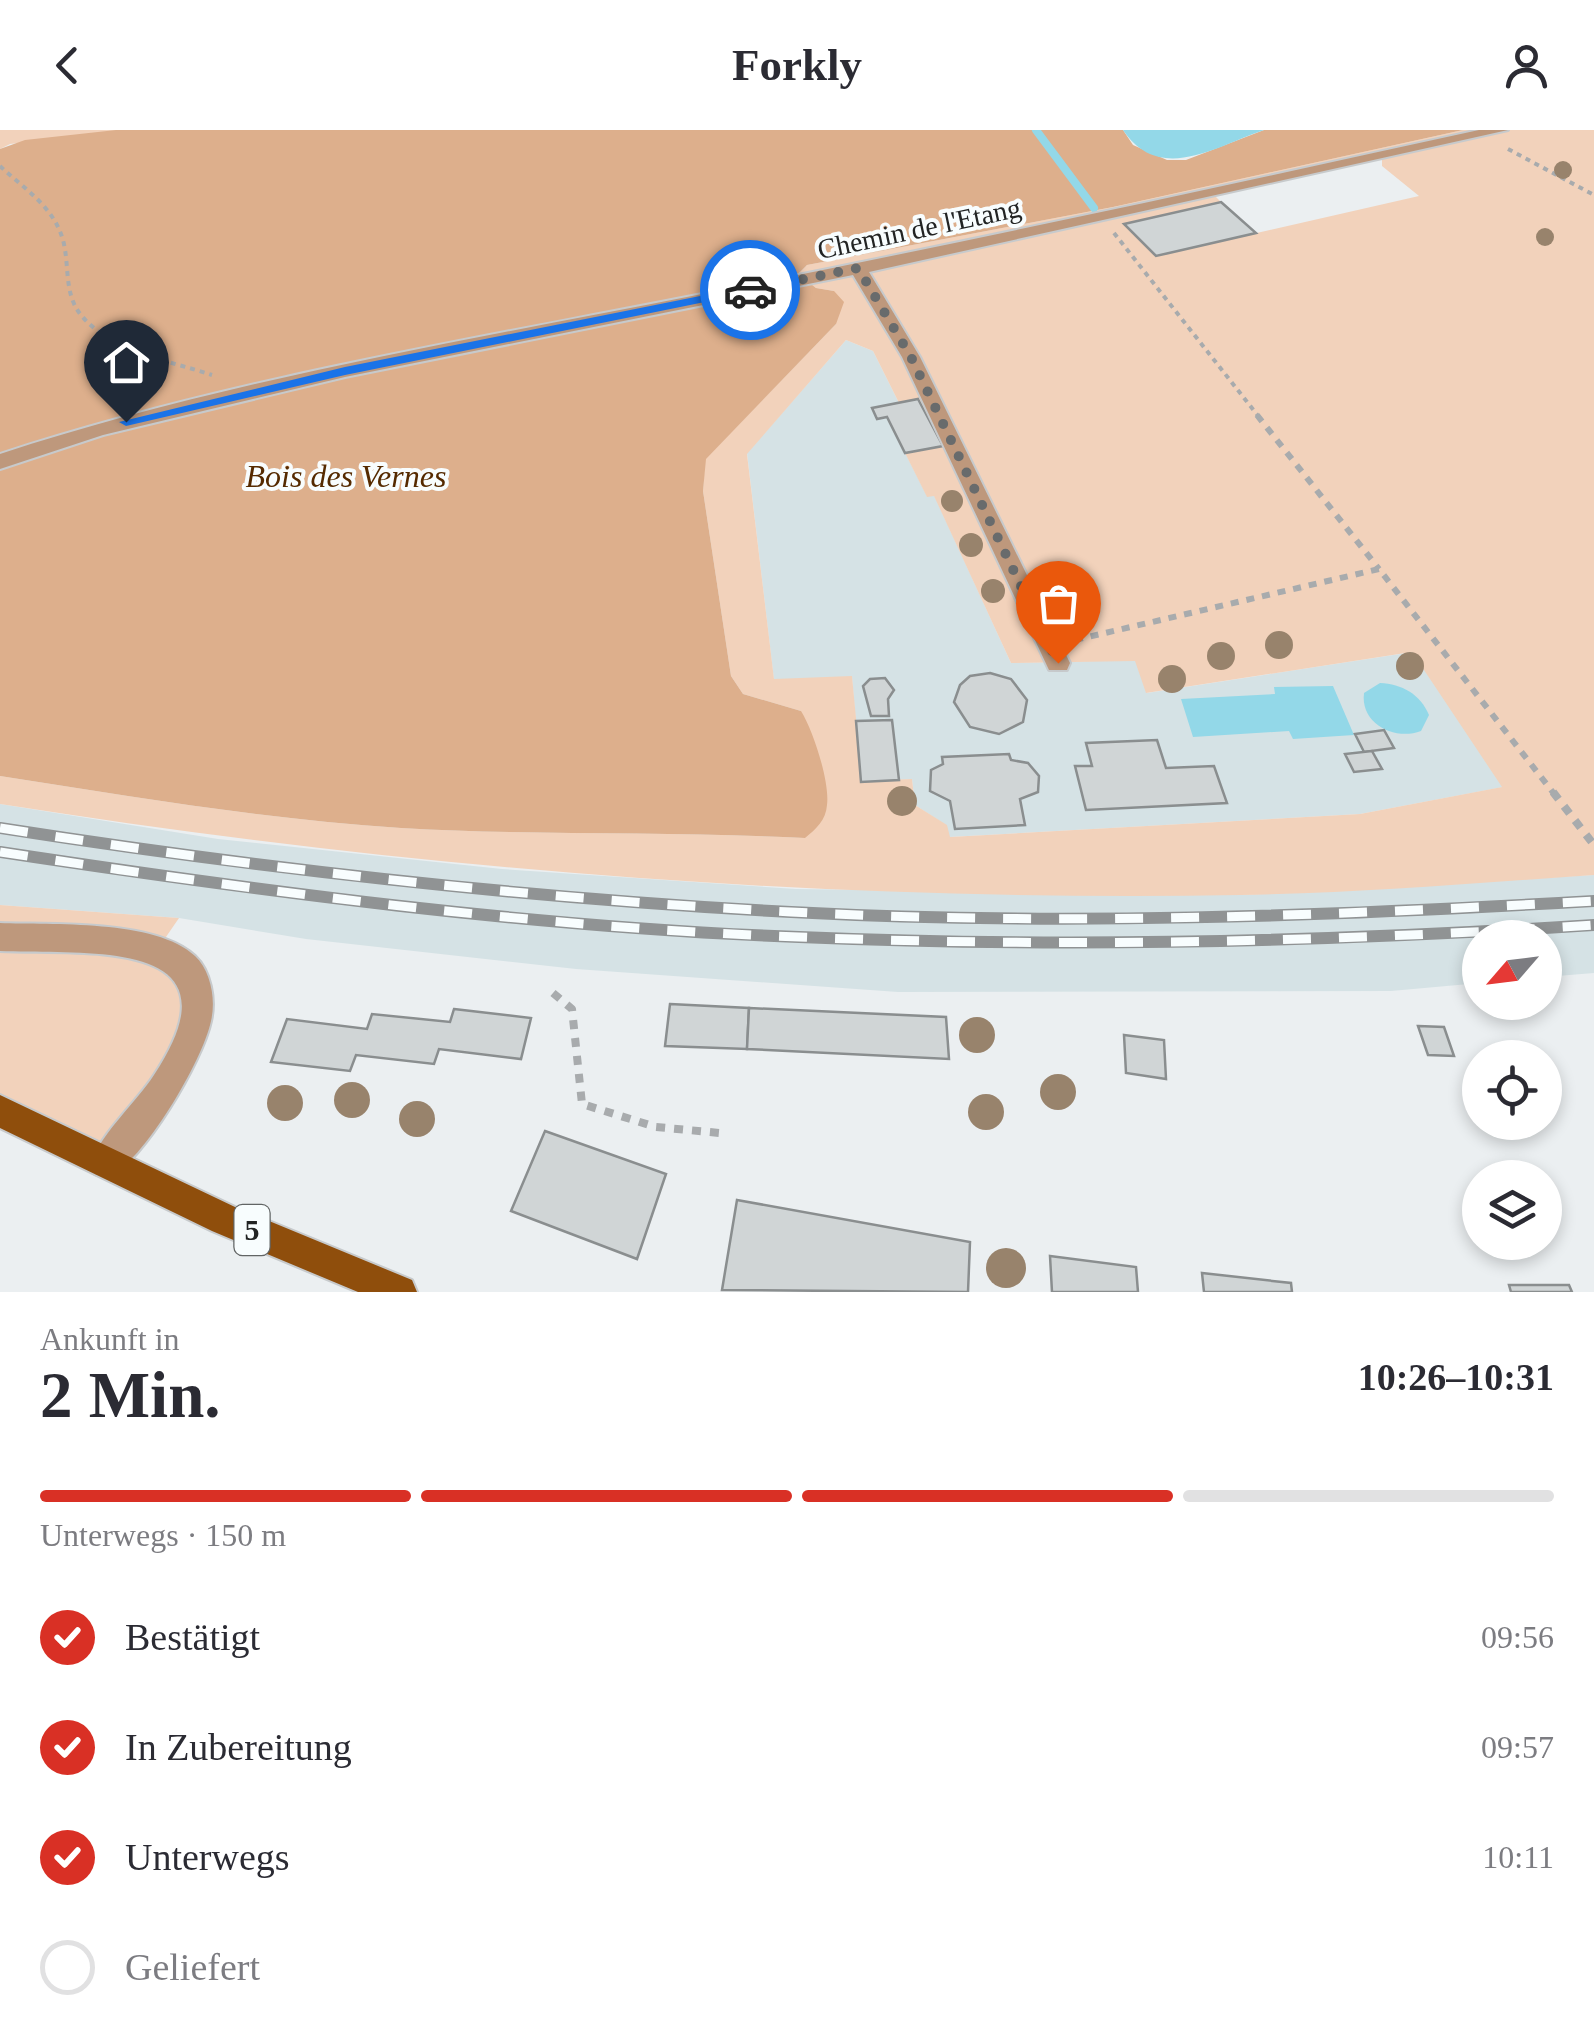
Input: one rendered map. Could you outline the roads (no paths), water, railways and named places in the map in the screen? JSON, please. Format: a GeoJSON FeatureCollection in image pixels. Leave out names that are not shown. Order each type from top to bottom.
{"type":"FeatureCollection","features":[{"type":"Feature","properties":{"kind":"main road","name":"5"},"geometry":{"type":"LineString","coordinates":[[0,1111],[224,1219],[400,1292]]}},
{"type":"Feature","properties":{"kind":"street","name":"Chemin de l'Etang"},"geometry":{"type":"LineString","coordinates":[[0,462],[99,428],[242,394],[1501,138]]}},
{"type":"Feature","properties":{"kind":"street"},"geometry":{"type":"LineString","coordinates":[[858,268],[911,357],[1054,654]]}},
{"type":"Feature","properties":{"kind":"street"},"geometry":{"type":"LineString","coordinates":[[0,937],[156,950],[182,963],[194,980],[196,1016],[174,1077],[107,1162]]}},
{"type":"Feature","properties":{"kind":"water"},"geometry":{"type":"Polygon","coordinates":[[[1123,130],[1264,130],[1208,152],[1171,158],[1138,146],[1123,130]]]}},
{"type":"Feature","properties":{"kind":"water"},"geometry":{"type":"Polygon","coordinates":[[[1380,683],[1403,688],[1421,701],[1429,715],[1421,731],[1390,732],[1373,721],[1364,704],[1364,693],[1380,683]]]}},
{"type":"Feature","properties":{"kind":"water"},"geometry":{"type":"Polygon","coordinates":[[[1333,686],[1354,735],[1293,739],[1289,731],[1193,737],[1181,699],[1275,694],[1274,687],[1333,686]]]}},
{"type":"Feature","properties":{"kind":"waterway"},"geometry":{"type":"LineString","coordinates":[[1036,130],[1094,208]]}},
{"type":"Feature","properties":{"kind":"railway"},"geometry":{"type":"LineString","coordinates":[[0,828],[394,880],[592,899],[791,912],[1092,919],[1594,901]]}},
{"type":"Feature","properties":{"kind":"railway"},"geometry":{"type":"LineString","coordinates":[[0,852],[398,906],[598,925],[799,937],[1197,942],[1594,925]]}},
{"type":"Feature","properties":{"kind":"park label","name":"Bois des Vernes"},"geometry":{"type":"Point","coordinates":[346,476]}}]}
